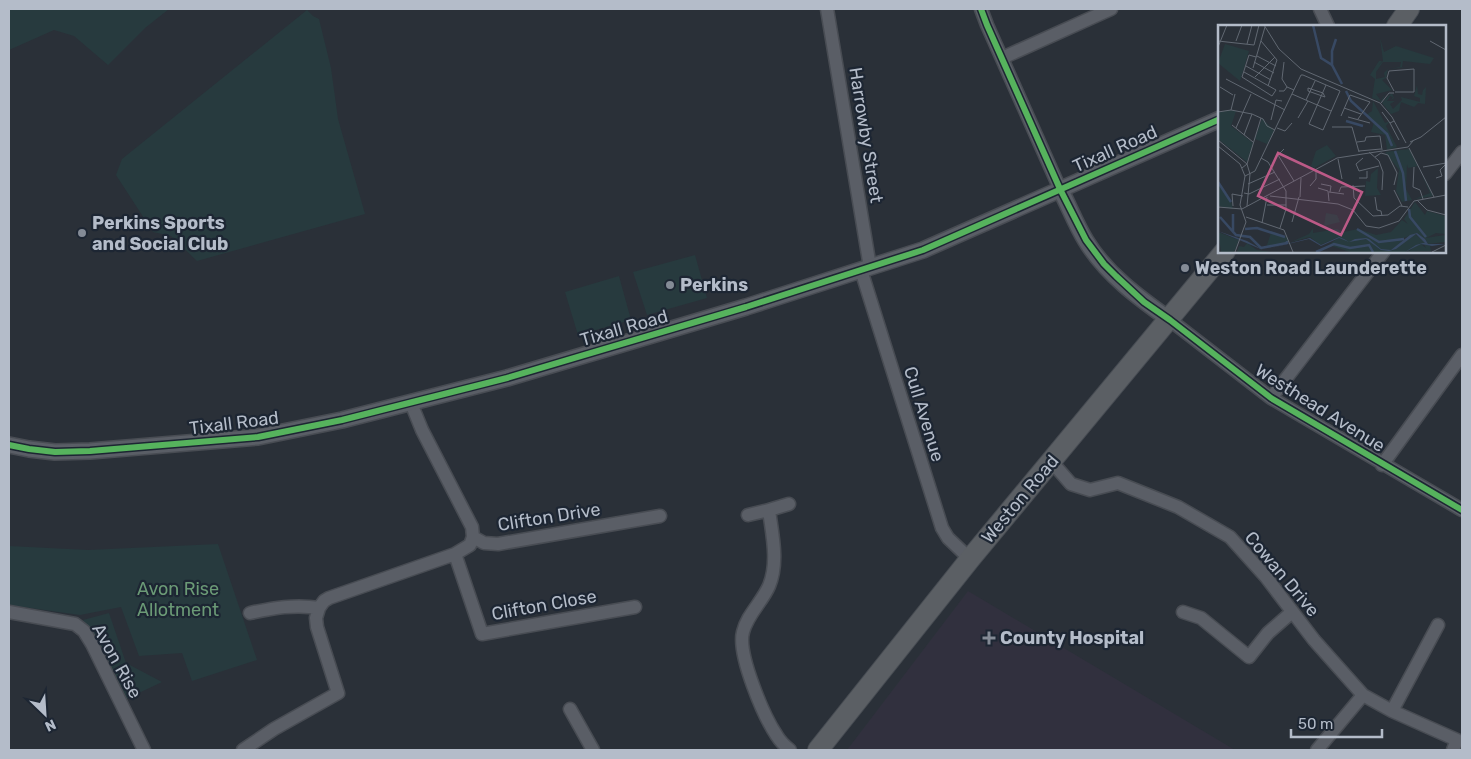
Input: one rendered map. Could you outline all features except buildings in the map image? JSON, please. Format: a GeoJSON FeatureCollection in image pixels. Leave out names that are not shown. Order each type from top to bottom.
{"type":"FeatureCollection","features":[{"type":"Feature","properties":{"kind":"highway"},"geometry":{"type":"LineString","coordinates":[[1398,25],[1409,9]]}},
{"type":"Feature","properties":{"kind":"highway","name":"Weston Road"},"geometry":{"type":"LineString","coordinates":[[818,750],[970,560],[1224,252]]}},
{"type":"Feature","properties":{"kind":"street","name":"Harrowby Street"},"geometry":{"type":"LineString","coordinates":[[827,9],[865,269]]}},
{"type":"Feature","properties":{"kind":"street"},"geometry":{"type":"LineString","coordinates":[[981,9],[1060,189],[1086,240],[1104,264],[1144,302],[1170,320]]}},
{"type":"Feature","properties":{"kind":"street"},"geometry":{"type":"LineString","coordinates":[[1002,58],[1111,9]]}},
{"type":"Feature","properties":{"kind":"street"},"geometry":{"type":"LineString","coordinates":[[1320,9],[1328,25]]}},
{"type":"Feature","properties":{"kind":"street","name":"Tixall Road"},"geometry":{"type":"LineString","coordinates":[[9,445],[55,452],[90,451],[258,437],[342,420],[507,378],[923,250],[1218,120]]}},
{"type":"Feature","properties":{"kind":"street"},"geometry":{"type":"LineString","coordinates":[[1446,173],[1462,152]]}},
{"type":"Feature","properties":{"kind":"street"},"geometry":{"type":"LineString","coordinates":[[1271,398],[1383,252]]}},
{"type":"Feature","properties":{"kind":"street","name":"Cull Avenue"},"geometry":{"type":"LineString","coordinates":[[865,269],[942,528],[948,538],[970,560]]}},
{"type":"Feature","properties":{"kind":"street","name":"Westhead Avenue"},"geometry":{"type":"LineString","coordinates":[[1170,320],[1271,398],[1382,465],[1462,510]]}},
{"type":"Feature","properties":{"kind":"street"},"geometry":{"type":"LineString","coordinates":[[1382,465],[1462,355]]}},
{"type":"Feature","properties":{"kind":"street","name":"Clifton Drive"},"geometry":{"type":"LineString","coordinates":[[411,403],[422,430],[472,527],[473,538],[484,543],[498,544],[660,516]]}},
{"type":"Feature","properties":{"kind":"street","name":"Cowan Drive"},"geometry":{"type":"LineString","coordinates":[[1051,461],[1071,484],[1090,490],[1118,483],[1178,507],[1230,537],[1266,577],[1314,640],[1363,695],[1455,745]]}},
{"type":"Feature","properties":{"kind":"street"},"geometry":{"type":"LineString","coordinates":[[748,516],[789,504]]}},
{"type":"Feature","properties":{"kind":"street"},"geometry":{"type":"LineString","coordinates":[[769,510],[773,537],[774,570],[769,586],[743,632],[742,645],[744,660],[770,724],[777,737],[790,750]]}},
{"type":"Feature","properties":{"kind":"street"},"geometry":{"type":"LineString","coordinates":[[243,750],[274,729],[338,693],[317,626],[318,608],[324,601],[455,554],[470,545],[473,538]]}},
{"type":"Feature","properties":{"kind":"street","name":"Clifton Close"},"geometry":{"type":"LineString","coordinates":[[455,554],[482,634],[635,607]]}},
{"type":"Feature","properties":{"kind":"street"},"geometry":{"type":"LineString","coordinates":[[250,613],[303,605],[318,608]]}},
{"type":"Feature","properties":{"kind":"street","name":"Avon Rise"},"geometry":{"type":"LineString","coordinates":[[9,612],[75,624],[84,631],[144,750]]}},
{"type":"Feature","properties":{"kind":"street"},"geometry":{"type":"LineString","coordinates":[[1184,612],[1201,618],[1249,657],[1268,633],[1292,612]]}},
{"type":"Feature","properties":{"kind":"street"},"geometry":{"type":"LineString","coordinates":[[1392,711],[1438,625]]}},
{"type":"Feature","properties":{"kind":"street"},"geometry":{"type":"LineString","coordinates":[[1317,750],[1363,695]]}},
{"type":"Feature","properties":{"kind":"street"},"geometry":{"type":"LineString","coordinates":[[570,709],[593,750]]}},
{"type":"Feature","properties":{"kind":"shaded area","name":"County Hospital"},"geometry":{"type":"Polygon","coordinates":[[[968,591],[1168,710],[1235,750],[847,750],[968,591]]]}},
{"type":"Feature","properties":{"kind":"green space"},"geometry":{"type":"Polygon","coordinates":[[[9,9],[169,9],[145,28],[108,65],[74,36],[54,30],[9,50],[9,9]]]}},
{"type":"Feature","properties":{"kind":"green space"},"geometry":{"type":"Polygon","coordinates":[[[307,10],[319,19],[331,68],[338,119],[365,214],[197,261],[171,236],[153,232],[116,175],[122,159],[307,10]]]}},
{"type":"Feature","properties":{"kind":"green space","name":"Perkins"},"geometry":{"type":"Polygon","coordinates":[[[695,255],[707,298],[647,315],[633,272],[695,255]]]}},
{"type":"Feature","properties":{"kind":"green space"},"geometry":{"type":"Polygon","coordinates":[[[619,276],[631,320],[578,335],[565,292],[619,276]]]}},
{"type":"Feature","properties":{"kind":"green space","name":"Avon Rise Allotment"},"geometry":{"type":"Polygon","coordinates":[[[218,544],[257,660],[192,681],[182,653],[139,656],[121,607],[80,615],[9,605],[9,546],[88,550],[218,544]]]}},
{"type":"Feature","properties":{"kind":"green space"},"geometry":{"type":"Polygon","coordinates":[[[109,613],[126,663],[162,682],[124,700],[83,620],[109,613]]]}},
{"type":"Feature","properties":{"kind":"cycle path"},"geometry":{"type":"LineString","coordinates":[[981,9],[1060,189],[1086,240],[1104,264],[1144,302],[1271,398],[1462,510]]}},
{"type":"Feature","properties":{"kind":"cycle path"},"geometry":{"type":"LineString","coordinates":[[9,445],[55,452],[90,451],[258,437],[342,420],[507,378],[746,307],[923,250],[1218,120]]}},
{"type":"Feature","properties":{"kind":"place","name":"Perkins Sports and Social Club"},"geometry":{"type":"Point","coordinates":[82,233]}},
{"type":"Feature","properties":{"kind":"place","name":"Weston Road Launderette"},"geometry":{"type":"Point","coordinates":[1185,268]}},
{"type":"Feature","properties":{"kind":"place","name":"Perkins"},"geometry":{"type":"Point","coordinates":[670,285]}},
{"type":"Feature","properties":{"kind":"place","name":"County Hospital"},"geometry":{"type":"Point","coordinates":[989,638]}}]}
